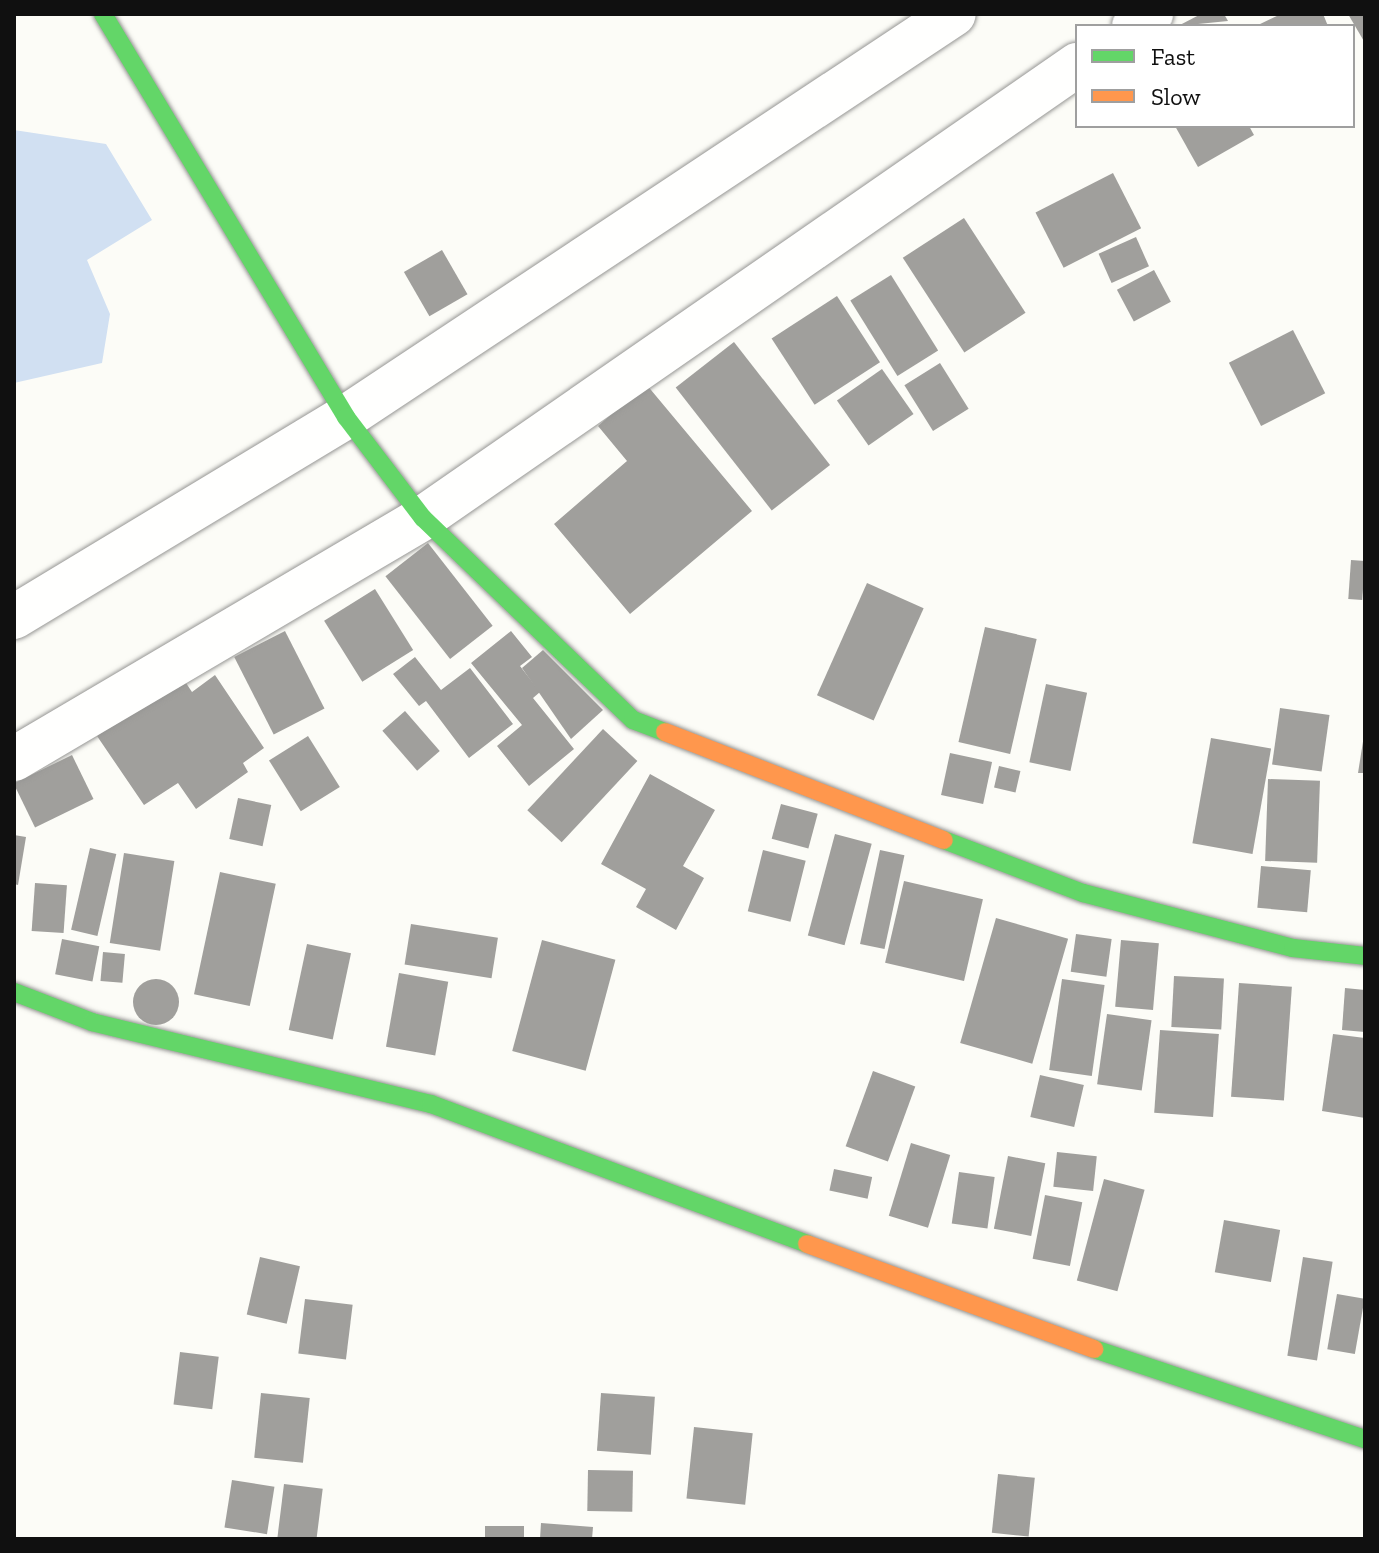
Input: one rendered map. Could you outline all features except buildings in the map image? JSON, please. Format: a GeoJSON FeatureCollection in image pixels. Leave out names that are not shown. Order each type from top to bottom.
{"type":"FeatureCollection","features":[{"type":"Feature","properties":{"kind":"street"},"geometry":{"type":"LineString","coordinates":[[103,14],[346,417],[423,518],[633,720],[1083,893],[1293,948],[1365,956]]}},
{"type":"Feature","properties":{"kind":"street"},"geometry":{"type":"LineString","coordinates":[[14,617],[346,417],[954,14]]}},
{"type":"Feature","properties":{"kind":"street"},"geometry":{"type":"LineString","coordinates":[[14,759],[423,518],[1075,66]]}},
{"type":"Feature","properties":{"kind":"street"},"geometry":{"type":"LineString","coordinates":[[14,992],[92,1022],[431,1104],[1069,1341],[1365,1439]]}},
{"type":"Feature","properties":{"kind":"water"},"geometry":{"type":"Polygon","coordinates":[[[14,130],[106,144],[152,220],[87,260],[110,314],[102,363],[14,383],[14,130]]]}},
{"type":"Feature","properties":{"kind":"traffic: fast"},"geometry":{"type":"LineString","coordinates":[[103,14],[346,417],[423,518],[633,720],[665,732]]}},
{"type":"Feature","properties":{"kind":"traffic: fast"},"geometry":{"type":"LineString","coordinates":[[944,840],[1083,893],[1293,948],[1365,956]]}},
{"type":"Feature","properties":{"kind":"traffic: fast"},"geometry":{"type":"LineString","coordinates":[[14,992],[92,1022],[431,1104],[807,1244]]}},
{"type":"Feature","properties":{"kind":"traffic: fast"},"geometry":{"type":"LineString","coordinates":[[1094,1349],[1365,1439]]}},
{"type":"Feature","properties":{"kind":"traffic: slow"},"geometry":{"type":"LineString","coordinates":[[665,732],[944,840]]}},
{"type":"Feature","properties":{"kind":"traffic: slow"},"geometry":{"type":"LineString","coordinates":[[807,1244],[1094,1349]]}}]}
